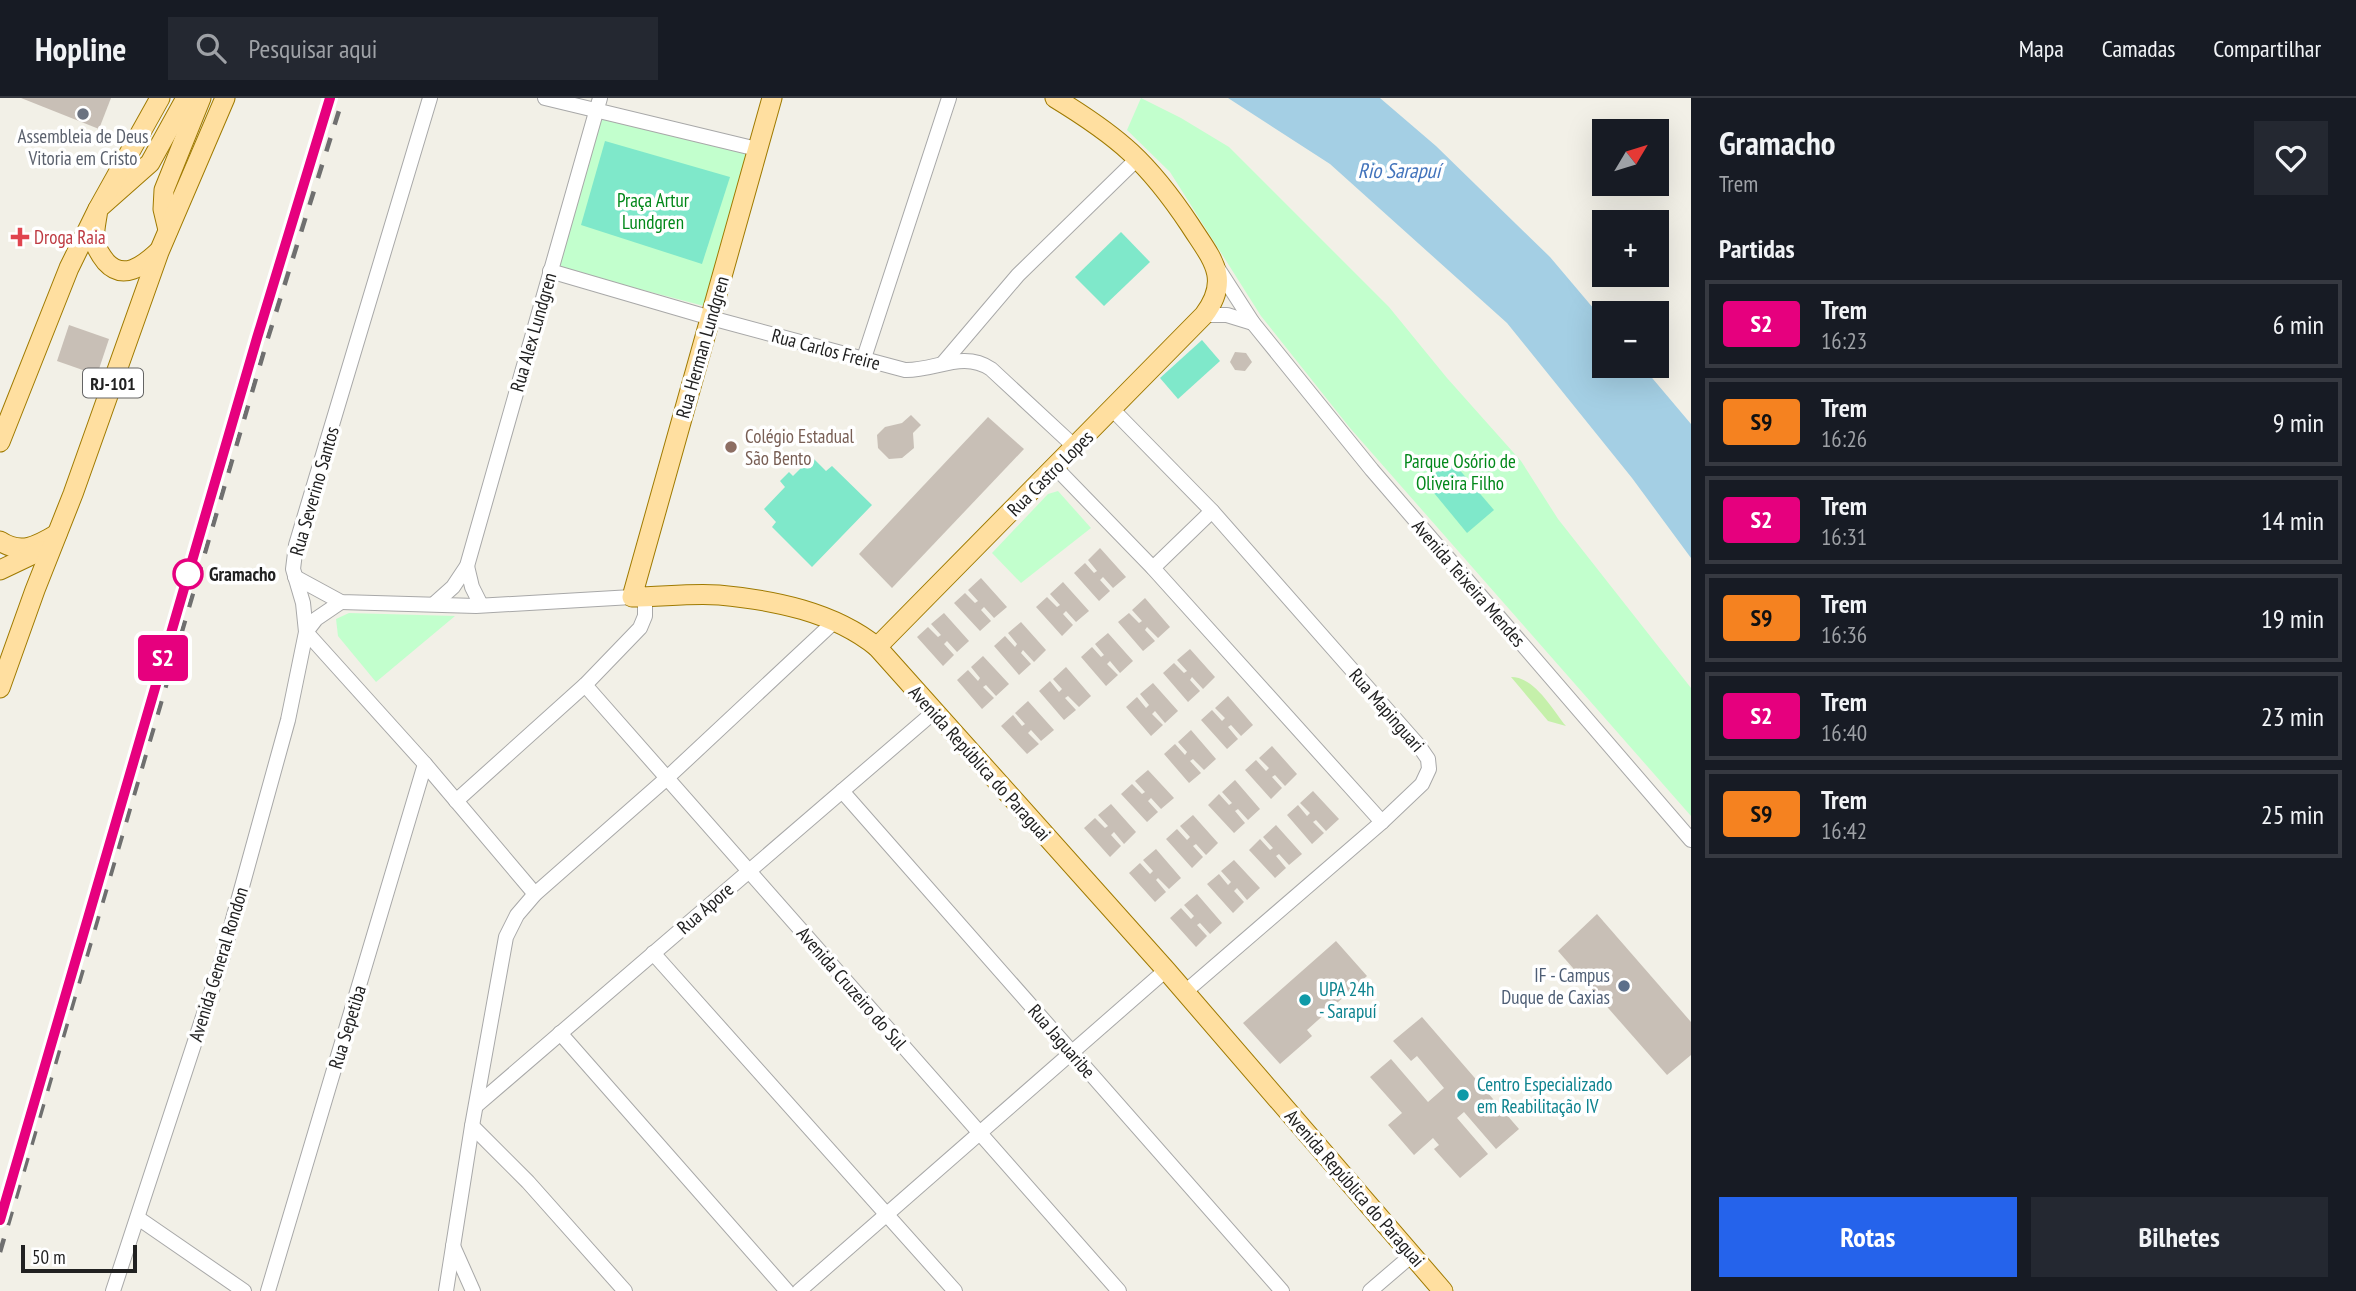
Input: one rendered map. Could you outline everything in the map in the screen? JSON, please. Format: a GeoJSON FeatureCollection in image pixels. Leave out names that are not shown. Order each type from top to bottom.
{"type":"FeatureCollection","features":[{"type":"Feature","properties":{"kind":"main road"},"geometry":{"type":"LineString","coordinates":[[0,442],[69,268],[98,209],[160,98]]}},
{"type":"Feature","properties":{"kind":"main road"},"geometry":{"type":"LineString","coordinates":[[159,252],[133,270],[117,270],[110,266],[94,241],[98,209],[150,163],[186,98]]}},
{"type":"Feature","properties":{"kind":"main road"},"geometry":{"type":"LineString","coordinates":[[168,230],[163,209],[164,190],[201,98]]}},
{"type":"Feature","properties":{"kind":"main road","name":"RJ-101"},"geometry":{"type":"LineString","coordinates":[[0,688],[159,252],[225,98]]}},
{"type":"Feature","properties":{"kind":"main road","name":"Rua Herman Lundgren"},"geometry":{"type":"LineString","coordinates":[[638,597],[772,98]]}},
{"type":"Feature","properties":{"kind":"main road"},"geometry":{"type":"LineString","coordinates":[[1055,98],[1100,126],[1138,158],[1167,191],[1216,265]]}},
{"type":"Feature","properties":{"kind":"main road","name":"Rua Castro Lopes"},"geometry":{"type":"LineString","coordinates":[[877,647],[1204,315],[1217,295],[1219,286],[1216,265]]}},
{"type":"Feature","properties":{"kind":"main road"},"geometry":{"type":"LineString","coordinates":[[0,541],[21,550],[56,538]]}},
{"type":"Feature","properties":{"kind":"main road"},"geometry":{"type":"LineString","coordinates":[[0,570],[23,561],[56,538]]}},
{"type":"Feature","properties":{"kind":"main road","name":"Avenida República do Paraguai"},"geometry":{"type":"LineString","coordinates":[[638,597],[717,595],[774,603],[835,621],[851,628],[877,647],[1166,970],[1443,1291]]}},
{"type":"Feature","properties":{"kind":"street","name":"Rua Severino Santos"},"geometry":{"type":"LineString","coordinates":[[306,632],[303,603],[293,561],[296,544],[430,98]]}},
{"type":"Feature","properties":{"kind":"street"},"geometry":{"type":"LineString","coordinates":[[545,98],[598,105],[757,149]]}},
{"type":"Feature","properties":{"kind":"street"},"geometry":{"type":"LineString","coordinates":[[864,358],[949,98]]}},
{"type":"Feature","properties":{"kind":"street","name":"Rua Alex Lundgren"},"geometry":{"type":"LineString","coordinates":[[434,604],[453,587],[467,566],[598,105]]}},
{"type":"Feature","properties":{"kind":"street"},"geometry":{"type":"LineString","coordinates":[[944,362],[1018,275],[1138,158]]}},
{"type":"Feature","properties":{"kind":"street","name":"Avenida Teixeira Mendes"},"geometry":{"type":"LineString","coordinates":[[1216,265],[1253,323],[1372,470],[1691,840]]}},
{"type":"Feature","properties":{"kind":"street","name":"Rua Carlos Freire"},"geometry":{"type":"LineString","coordinates":[[550,271],[905,370],[919,370],[944,362],[981,362],[1075,447]]}},
{"type":"Feature","properties":{"kind":"street"},"geometry":{"type":"LineString","coordinates":[[1204,315],[1227,315],[1253,323]]}},
{"type":"Feature","properties":{"kind":"street","name":"Rua Mapinguari"},"geometry":{"type":"LineString","coordinates":[[1113,410],[1212,511],[1428,759],[1426,778],[1382,822],[1185,992]]}},
{"type":"Feature","properties":{"kind":"street"},"geometry":{"type":"LineString","coordinates":[[1055,467],[1153,568],[1382,822]]}},
{"type":"Feature","properties":{"kind":"street"},"geometry":{"type":"LineString","coordinates":[[1153,568],[1212,511]]}},
{"type":"Feature","properties":{"kind":"street"},"geometry":{"type":"LineString","coordinates":[[467,566],[471,587],[481,605]]}},
{"type":"Feature","properties":{"kind":"street","name":"Avenida República do Paraguai"},"geometry":{"type":"LineString","coordinates":[[295,577],[341,602],[481,605],[638,597]]}},
{"type":"Feature","properties":{"kind":"street"},"geometry":{"type":"LineString","coordinates":[[456,801],[585,685],[644,623],[638,597]]}},
{"type":"Feature","properties":{"kind":"street"},"geometry":{"type":"LineString","coordinates":[[341,602],[316,619],[306,632],[425,764],[535,894]]}},
{"type":"Feature","properties":{"kind":"street"},"geometry":{"type":"LineString","coordinates":[[446,1291],[506,937],[517,915],[535,894],[667,778],[835,621]]}},
{"type":"Feature","properties":{"kind":"street","name":"Avenida General Rondon"},"geometry":{"type":"LineString","coordinates":[[113,1291],[222,959],[288,720],[306,632]]}},
{"type":"Feature","properties":{"kind":"street","name":"Avenida Cruzeiro do Sul"},"geometry":{"type":"LineString","coordinates":[[585,685],[1119,1291]]}},
{"type":"Feature","properties":{"kind":"street","name":"Rua Apore"},"geometry":{"type":"LineString","coordinates":[[477,1105],[934,712]]}},
{"type":"Feature","properties":{"kind":"street","name":"Rua Sepetiba"},"geometry":{"type":"LineString","coordinates":[[268,1291],[425,764]]}},
{"type":"Feature","properties":{"kind":"street","name":"Rua Jaguaribe"},"geometry":{"type":"LineString","coordinates":[[842,791],[1282,1291]]}},
{"type":"Feature","properties":{"kind":"street"},"geometry":{"type":"LineString","coordinates":[[653,953],[955,1291]]}},
{"type":"Feature","properties":{"kind":"street"},"geometry":{"type":"LineString","coordinates":[[799,1291],[1166,970]]}},
{"type":"Feature","properties":{"kind":"street"},"geometry":{"type":"LineString","coordinates":[[560,1032],[787,1291]]}},
{"type":"Feature","properties":{"kind":"street"},"geometry":{"type":"LineString","coordinates":[[472,1126],[528,1182],[625,1291]]}},
{"type":"Feature","properties":{"kind":"street"},"geometry":{"type":"LineString","coordinates":[[138,1218],[244,1291]]}},
{"type":"Feature","properties":{"kind":"street"},"geometry":{"type":"LineString","coordinates":[[453,1245],[473,1291]]}},
{"type":"Feature","properties":{"kind":"street"},"geometry":{"type":"LineString","coordinates":[[1370,1291],[1412,1255]]}},
{"type":"Feature","properties":{"kind":"green space","name":"Parque Osório de Oliveira Filho"},"geometry":{"type":"Polygon","coordinates":[[[1141,98],[1229,147],[1389,307],[1447,378],[1521,461],[1558,519],[1691,688],[1691,816],[1350,428],[1261,316],[1170,172],[1127,130],[1141,98]]]}},
{"type":"Feature","properties":{"kind":"green space","name":"Praça Artur Lundgren"},"geometry":{"type":"Polygon","coordinates":[[[600,118],[748,154],[704,306],[559,268],[600,118]]]}},
{"type":"Feature","properties":{"kind":"green space"},"geometry":{"type":"Polygon","coordinates":[[[605,141],[730,177],[702,264],[581,225],[605,141]]]}},
{"type":"Feature","properties":{"kind":"green space"},"geometry":{"type":"Polygon","coordinates":[[[1121,232],[1150,262],[1104,306],[1075,277],[1121,232]]]}},
{"type":"Feature","properties":{"kind":"green space"},"geometry":{"type":"Polygon","coordinates":[[[1202,340],[1220,361],[1178,399],[1160,378],[1202,340]]]}},
{"type":"Feature","properties":{"kind":"green space"},"geometry":{"type":"Polygon","coordinates":[[[812,457],[826,471],[832,466],[872,505],[812,567],[772,527],[776,522],[764,509],[785,487],[780,481],[789,472],[793,476],[812,457]]]}},
{"type":"Feature","properties":{"kind":"green space"},"geometry":{"type":"Polygon","coordinates":[[[1451,460],[1494,510],[1467,533],[1425,482],[1451,460]]]}},
{"type":"Feature","properties":{"kind":"green space"},"geometry":{"type":"Polygon","coordinates":[[[1058,491],[1091,528],[1021,583],[992,553],[1048,494],[1058,491]]]}},
{"type":"Feature","properties":{"kind":"green space"},"geometry":{"type":"Polygon","coordinates":[[[349,613],[455,616],[376,682],[338,636],[336,619],[349,613]]]}},
{"type":"Feature","properties":{"kind":"green space"},"geometry":{"type":"Polygon","coordinates":[[[1511,677],[1520,678],[1535,688],[1566,726],[1548,721],[1511,677]]]}},
{"type":"Feature","properties":{"kind":"water","name":"Rio Sarapuí"},"geometry":{"type":"Polygon","coordinates":[[[1228,98],[1380,98],[1436,146],[1550,257],[1592,307],[1592,378],[1652,378],[1691,424],[1691,558],[1632,478],[1507,323],[1330,164],[1228,98]]]}},
{"type":"Feature","properties":{"kind":"building","name":"Assembleia de Deus Vitoria em Cristo"},"geometry":{"type":"Polygon","coordinates":[[[21,98],[111,98],[99,129],[21,98]]]}},
{"type":"Feature","properties":{"kind":"building"},"geometry":{"type":"Polygon","coordinates":[[[69,325],[109,339],[97,375],[57,361],[69,325]]]}},
{"type":"Feature","properties":{"kind":"building"},"geometry":{"type":"Polygon","coordinates":[[[1235,352],[1246,353],[1252,362],[1245,371],[1235,370],[1230,362],[1235,352]]]}},
{"type":"Feature","properties":{"kind":"building"},"geometry":{"type":"Polygon","coordinates":[[[911,415],[921,425],[913,433],[914,448],[902,458],[889,459],[878,448],[877,435],[885,427],[902,423],[911,415]]]}},
{"type":"Feature","properties":{"kind":"building"},"geometry":{"type":"Polygon","coordinates":[[[988,417],[1024,449],[892,588],[859,554],[988,417]]]}},
{"type":"Feature","properties":{"kind":"building"},"geometry":{"type":"Polygon","coordinates":[[[1100,548],[1126,577],[1113,588],[1103,577],[1100,580],[1110,591],[1099,601],[1074,573],[1085,563],[1094,573],[1097,571],[1088,560],[1100,548]]]}},
{"type":"Feature","properties":{"kind":"building"},"geometry":{"type":"Polygon","coordinates":[[[981,578],[1007,607],[994,618],[984,607],[981,610],[991,621],[980,631],[954,603],[965,593],[975,603],[978,601],[968,590],[981,578]]]}},
{"type":"Feature","properties":{"kind":"building"},"geometry":{"type":"Polygon","coordinates":[[[1063,582],[1089,611],[1076,622],[1066,611],[1063,614],[1073,625],[1062,636],[1036,607],[1047,597],[1057,607],[1060,605],[1050,594],[1063,582]]]}},
{"type":"Feature","properties":{"kind":"building"},"geometry":{"type":"Polygon","coordinates":[[[1145,598],[1170,627],[1158,638],[1147,627],[1145,630],[1155,641],[1143,651],[1118,622],[1129,613],[1139,623],[1142,621],[1132,610],[1145,598]]]}},
{"type":"Feature","properties":{"kind":"building"},"geometry":{"type":"Polygon","coordinates":[[[944,613],[969,641],[957,652],[947,641],[944,644],[954,655],[943,666],[917,637],[928,627],[938,637],[941,635],[931,624],[944,613]]]}},
{"type":"Feature","properties":{"kind":"building"},"geometry":{"type":"Polygon","coordinates":[[[1021,622],[1046,650],[1034,662],[1023,650],[1021,653],[1031,664],[1019,675],[994,646],[1005,636],[1015,647],[1017,644],[1008,633],[1021,622]]]}},
{"type":"Feature","properties":{"kind":"building"},"geometry":{"type":"Polygon","coordinates":[[[1108,633],[1133,661],[1120,673],[1110,661],[1107,664],[1118,675],[1106,686],[1081,657],[1092,647],[1101,657],[1104,655],[1095,644],[1108,633]]]}},
{"type":"Feature","properties":{"kind":"building"},"geometry":{"type":"Polygon","coordinates":[[[1190,649],[1215,677],[1203,689],[1192,677],[1190,680],[1200,691],[1188,702],[1163,673],[1174,663],[1184,673],[1187,671],[1177,660],[1190,649]]]}},
{"type":"Feature","properties":{"kind":"building"},"geometry":{"type":"Polygon","coordinates":[[[983,656],[1009,684],[996,696],[986,685],[983,687],[994,698],[982,709],[957,680],[968,670],[978,681],[980,678],[971,667],[983,656]]]}},
{"type":"Feature","properties":{"kind":"building"},"geometry":{"type":"Polygon","coordinates":[[[1066,667],[1091,696],[1079,707],[1068,696],[1065,698],[1076,710],[1064,720],[1039,691],[1050,681],[1059,692],[1062,689],[1053,679],[1066,667]]]}},
{"type":"Feature","properties":{"kind":"building"},"geometry":{"type":"Polygon","coordinates":[[[1153,683],[1178,711],[1165,723],[1155,711],[1152,714],[1163,725],[1151,736],[1126,707],[1137,697],[1146,708],[1149,705],[1140,694],[1153,683]]]}},
{"type":"Feature","properties":{"kind":"building"},"geometry":{"type":"Polygon","coordinates":[[[1228,696],[1253,725],[1241,736],[1231,725],[1228,727],[1238,739],[1227,749],[1201,720],[1212,710],[1222,721],[1225,718],[1215,708],[1228,696]]]}},
{"type":"Feature","properties":{"kind":"building"},"geometry":{"type":"Polygon","coordinates":[[[1028,701],[1054,730],[1041,741],[1031,730],[1028,733],[1039,744],[1027,754],[1001,726],[1013,715],[1022,726],[1025,724],[1015,713],[1028,701]]]}},
{"type":"Feature","properties":{"kind":"building"},"geometry":{"type":"Polygon","coordinates":[[[1191,730],[1216,759],[1204,770],[1193,759],[1190,761],[1201,773],[1189,783],[1164,754],[1175,744],[1185,755],[1187,752],[1178,742],[1191,730]]]}},
{"type":"Feature","properties":{"kind":"building"},"geometry":{"type":"Polygon","coordinates":[[[1272,746],[1297,774],[1285,786],[1275,775],[1272,777],[1282,788],[1271,799],[1245,770],[1256,760],[1266,771],[1269,768],[1259,758],[1272,746]]]}},
{"type":"Feature","properties":{"kind":"building"},"geometry":{"type":"Polygon","coordinates":[[[1148,770],[1174,798],[1161,809],[1151,798],[1148,801],[1158,812],[1147,822],[1121,794],[1132,784],[1142,794],[1145,792],[1135,781],[1148,770]]]}},
{"type":"Feature","properties":{"kind":"building"},"geometry":{"type":"Polygon","coordinates":[[[1235,780],[1260,809],[1248,820],[1238,809],[1235,811],[1245,823],[1234,833],[1208,805],[1219,794],[1229,805],[1232,803],[1222,792],[1235,780]]]}},
{"type":"Feature","properties":{"kind":"building"},"geometry":{"type":"Polygon","coordinates":[[[1313,791],[1339,819],[1326,831],[1316,820],[1313,822],[1324,833],[1312,844],[1287,815],[1298,805],[1307,816],[1310,813],[1300,803],[1313,791]]]}},
{"type":"Feature","properties":{"kind":"building"},"geometry":{"type":"Polygon","coordinates":[[[1111,804],[1136,832],[1124,844],[1114,832],[1111,835],[1121,846],[1110,857],[1084,828],[1095,818],[1105,828],[1108,826],[1098,815],[1111,804]]]}},
{"type":"Feature","properties":{"kind":"building"},"geometry":{"type":"Polygon","coordinates":[[[1193,815],[1218,843],[1206,855],[1196,844],[1193,846],[1203,857],[1192,868],[1166,839],[1177,829],[1187,840],[1190,837],[1180,826],[1193,815]]]}},
{"type":"Feature","properties":{"kind":"building"},"geometry":{"type":"Polygon","coordinates":[[[1276,825],[1302,854],[1289,865],[1279,854],[1276,856],[1286,868],[1275,878],[1249,850],[1260,839],[1270,850],[1273,848],[1263,837],[1276,825]]]}},
{"type":"Feature","properties":{"kind":"building"},"geometry":{"type":"Polygon","coordinates":[[[1156,849],[1181,878],[1169,889],[1158,878],[1156,880],[1166,892],[1155,902],[1129,873],[1140,863],[1150,874],[1153,871],[1143,860],[1156,849]]]}},
{"type":"Feature","properties":{"kind":"building"},"geometry":{"type":"Polygon","coordinates":[[[1234,860],[1260,888],[1247,900],[1237,888],[1234,891],[1244,902],[1233,913],[1207,884],[1219,874],[1228,885],[1231,882],[1221,871],[1234,860]]]}},
{"type":"Feature","properties":{"kind":"building"},"geometry":{"type":"Polygon","coordinates":[[[1197,894],[1222,923],[1210,934],[1200,923],[1197,925],[1207,936],[1196,947],[1170,918],[1181,908],[1191,919],[1194,916],[1184,905],[1197,894]]]}},
{"type":"Feature","properties":{"kind":"building","name":"IF - Campus Duque de Caxias"},"geometry":{"type":"Polygon","coordinates":[[[1597,914],[1691,1022],[1691,1055],[1667,1075],[1558,951],[1597,914]]]}},
{"type":"Feature","properties":{"kind":"building","name":"UPA 24h - Sarapuí"},"geometry":{"type":"Polygon","coordinates":[[[1336,941],[1367,976],[1307,1030],[1312,1036],[1280,1064],[1243,1023],[1336,941]]]}},
{"type":"Feature","properties":{"kind":"building","name":"Centro Especializado em Reabilitação IV"},"geometry":{"type":"Polygon","coordinates":[[[1422,1017],[1519,1129],[1496,1149],[1464,1112],[1457,1118],[1488,1154],[1460,1178],[1434,1149],[1439,1145],[1433,1138],[1414,1155],[1388,1125],[1402,1113],[1370,1077],[1391,1059],[1428,1102],[1444,1088],[1417,1056],[1411,1061],[1393,1041],[1422,1017]]]}},
{"type":"Feature","properties":{"kind":"railway"},"geometry":{"type":"LineString","coordinates":[[62,1005],[330,98]]}},
{"type":"Feature","properties":{"kind":"railway"},"geometry":{"type":"LineString","coordinates":[[0,1252],[267,341],[343,98]]}},
{"type":"Feature","properties":{"kind":"train","name":"S2"},"geometry":{"type":"LineString","coordinates":[[0,1220],[83,929],[330,98]]}},
{"type":"Feature","properties":{"kind":"place","name":"Assembleia de Deus Vitoria em Cristo"},"geometry":{"type":"Point","coordinates":[83,114]}},
{"type":"Feature","properties":{"kind":"place","name":"Droga Raia"},"geometry":{"type":"Point","coordinates":[20,237]}},
{"type":"Feature","properties":{"kind":"place","name":"Colégio Estadual São Bento"},"geometry":{"type":"Point","coordinates":[731,447]}},
{"type":"Feature","properties":{"kind":"place","name":"Gramacho"},"geometry":{"type":"Point","coordinates":[188,574]}},
{"type":"Feature","properties":{"kind":"place","name":"IF - Campus Duque de Caxias"},"geometry":{"type":"Point","coordinates":[1624,986]}},
{"type":"Feature","properties":{"kind":"place","name":"UPA 24h - Sarapuí"},"geometry":{"type":"Point","coordinates":[1305,1000]}},
{"type":"Feature","properties":{"kind":"place","name":"Centro Especializado em Reabilitação IV"},"geometry":{"type":"Point","coordinates":[1463,1095]}}]}
